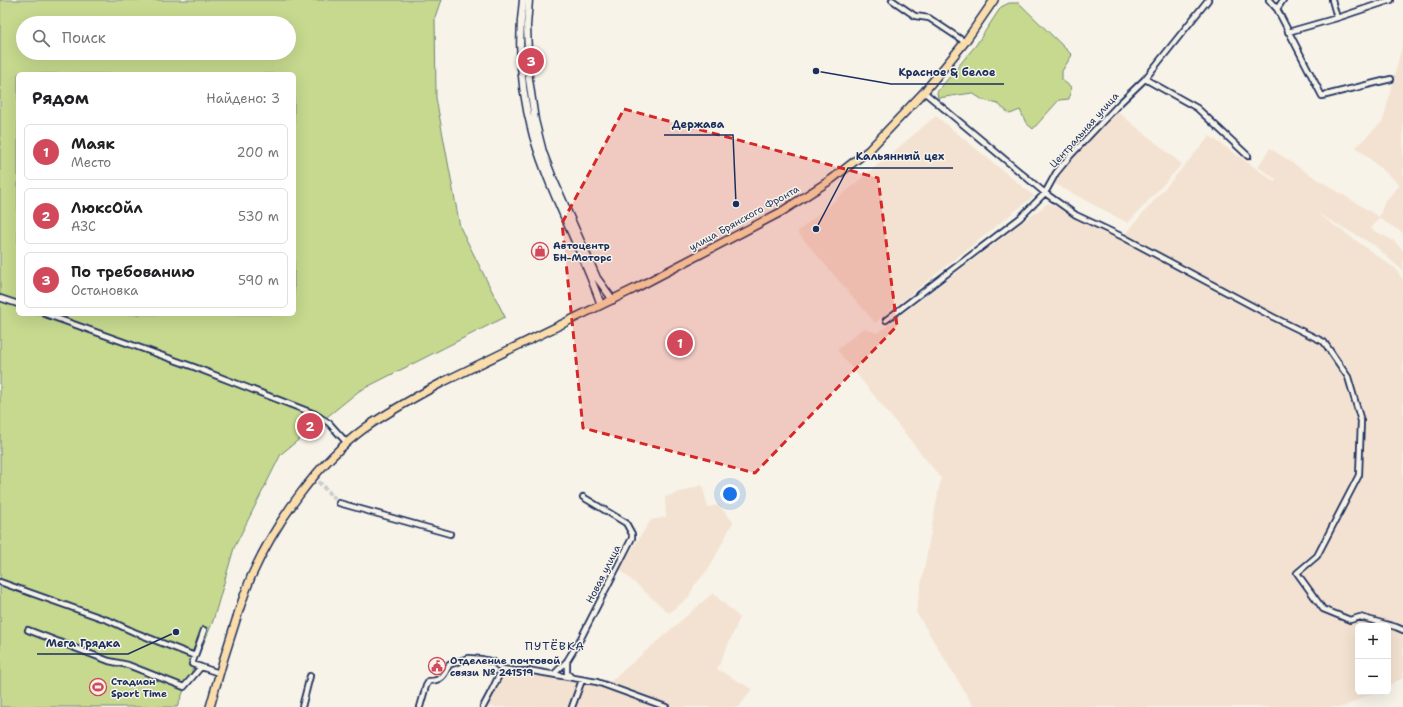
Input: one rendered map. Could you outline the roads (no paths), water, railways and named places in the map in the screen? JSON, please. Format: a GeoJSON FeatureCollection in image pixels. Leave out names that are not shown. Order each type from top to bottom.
{"type":"FeatureCollection","features":[{"type":"Feature","properties":{"kind":"main road"},"geometry":{"type":"LineString","coordinates":[[523,0],[520,27],[521,68],[533,135],[549,180],[591,276],[601,305]]}},
{"type":"Feature","properties":{"kind":"main road"},"geometry":{"type":"LineString","coordinates":[[529,0],[527,26],[529,79],[535,120],[543,152],[597,278],[613,300]]}},
{"type":"Feature","properties":{"kind":"main road","name":"улица Брянского Фронта"},"geometry":{"type":"LineString","coordinates":[[210,707],[219,673],[251,577],[273,535],[290,508],[306,486],[347,443],[364,429],[387,414],[443,382],[613,300],[781,212],[832,179],[869,150],[924,92],[965,42],[994,0]]}},
{"type":"Feature","properties":{"kind":"street"},"geometry":{"type":"LineString","coordinates":[[892,0],[915,16],[929,18],[965,42]]}},
{"type":"Feature","properties":{"kind":"street","name":"Центральная улица"},"geometry":{"type":"LineString","coordinates":[[886,320],[1020,218],[1045,193],[1056,173],[1070,156],[1145,79],[1208,0]]}},
{"type":"Feature","properties":{"kind":"street"},"geometry":{"type":"LineString","coordinates":[[1269,0],[1277,9],[1322,96],[1391,79]]}},
{"type":"Feature","properties":{"kind":"street"},"geometry":{"type":"LineString","coordinates":[[1277,9],[1283,0]]}},
{"type":"Feature","properties":{"kind":"street"},"geometry":{"type":"LineString","coordinates":[[1332,0],[1337,18]]}},
{"type":"Feature","properties":{"kind":"street"},"geometry":{"type":"LineString","coordinates":[[1288,32],[1391,0]]}},
{"type":"Feature","properties":{"kind":"street"},"geometry":{"type":"LineString","coordinates":[[1145,79],[1197,108],[1248,156]]}},
{"type":"Feature","properties":{"kind":"street"},"geometry":{"type":"LineString","coordinates":[[924,92],[1045,193],[1076,215],[1129,240],[1273,317],[1324,342],[1348,377],[1361,421],[1359,475],[1317,556],[1297,573],[1323,609],[1350,620],[1360,618],[1403,630]]}},
{"type":"Feature","properties":{"kind":"street"},"geometry":{"type":"LineString","coordinates":[[0,298],[16,303]]}},
{"type":"Feature","properties":{"kind":"street"},"geometry":{"type":"LineString","coordinates":[[51,316],[194,367],[315,414],[329,423],[347,443]]}},
{"type":"Feature","properties":{"kind":"street","name":"Новая улица"},"geometry":{"type":"LineString","coordinates":[[554,674],[567,660],[581,638],[632,538],[632,534],[626,524],[583,497]]}},
{"type":"Feature","properties":{"kind":"street"},"geometry":{"type":"LineString","coordinates":[[338,503],[450,534]]}},
{"type":"Feature","properties":{"kind":"street"},"geometry":{"type":"LineString","coordinates":[[0,582],[110,621],[194,656]]}},
{"type":"Feature","properties":{"kind":"street"},"geometry":{"type":"LineString","coordinates":[[28,630],[109,661],[136,668],[184,687],[201,667]]}},
{"type":"Feature","properties":{"kind":"street"},"geometry":{"type":"LineString","coordinates":[[204,630],[192,664],[219,673]]}},
{"type":"Feature","properties":{"kind":"street"},"geometry":{"type":"LineString","coordinates":[[420,707],[429,681],[441,679],[449,665],[468,658],[488,660],[494,662],[502,669],[516,671],[533,670],[597,682],[666,707]]}},
{"type":"Feature","properties":{"kind":"street"},"geometry":{"type":"LineString","coordinates":[[567,660],[567,673],[571,678]]}},
{"type":"Feature","properties":{"kind":"street"},"geometry":{"type":"LineString","coordinates":[[483,707],[502,669]]}},
{"type":"Feature","properties":{"kind":"street"},"geometry":{"type":"LineString","coordinates":[[302,707],[310,676]]}},
{"type":"Feature","properties":{"kind":"street"},"geometry":{"type":"LineString","coordinates":[[572,707],[582,680]]}},
{"type":"Feature","properties":{"kind":"tunnel"},"geometry":{"type":"LineString","coordinates":[[314,477],[339,503]]}},
{"type":"Feature","properties":{"kind":"place","name":"По требованию"},"geometry":{"type":"Point","coordinates":[531,61]}},
{"type":"Feature","properties":{"kind":"place","name":"Красное & белое"},"geometry":{"type":"Point","coordinates":[816,71]}},
{"type":"Feature","properties":{"kind":"place","name":"Держава"},"geometry":{"type":"Point","coordinates":[736,204]}},
{"type":"Feature","properties":{"kind":"place","name":"Кальянный цех"},"geometry":{"type":"Point","coordinates":[816,229]}},
{"type":"Feature","properties":{"kind":"place","name":"Автоцентр БН-Моторс"},"geometry":{"type":"Point","coordinates":[540,251]}},
{"type":"Feature","properties":{"kind":"place","name":"Маяк"},"geometry":{"type":"Point","coordinates":[680,343]}},
{"type":"Feature","properties":{"kind":"place","name":"ЛюксОйл"},"geometry":{"type":"Point","coordinates":[310,426]}},
{"type":"Feature","properties":{"kind":"place","name":"Мега Грядка"},"geometry":{"type":"Point","coordinates":[176,632]}},
{"type":"Feature","properties":{"kind":"place","name":"Отделение почтовой связи № 241519"},"geometry":{"type":"Point","coordinates":[437,666]}},
{"type":"Feature","properties":{"kind":"place","name":"Стадион Sport Time"},"geometry":{"type":"Point","coordinates":[98,687]}},
{"type":"Feature","properties":{"kind":"district","name":"ПУТЁВКА"},"geometry":{"type":"Point","coordinates":[555,646]}}]}
